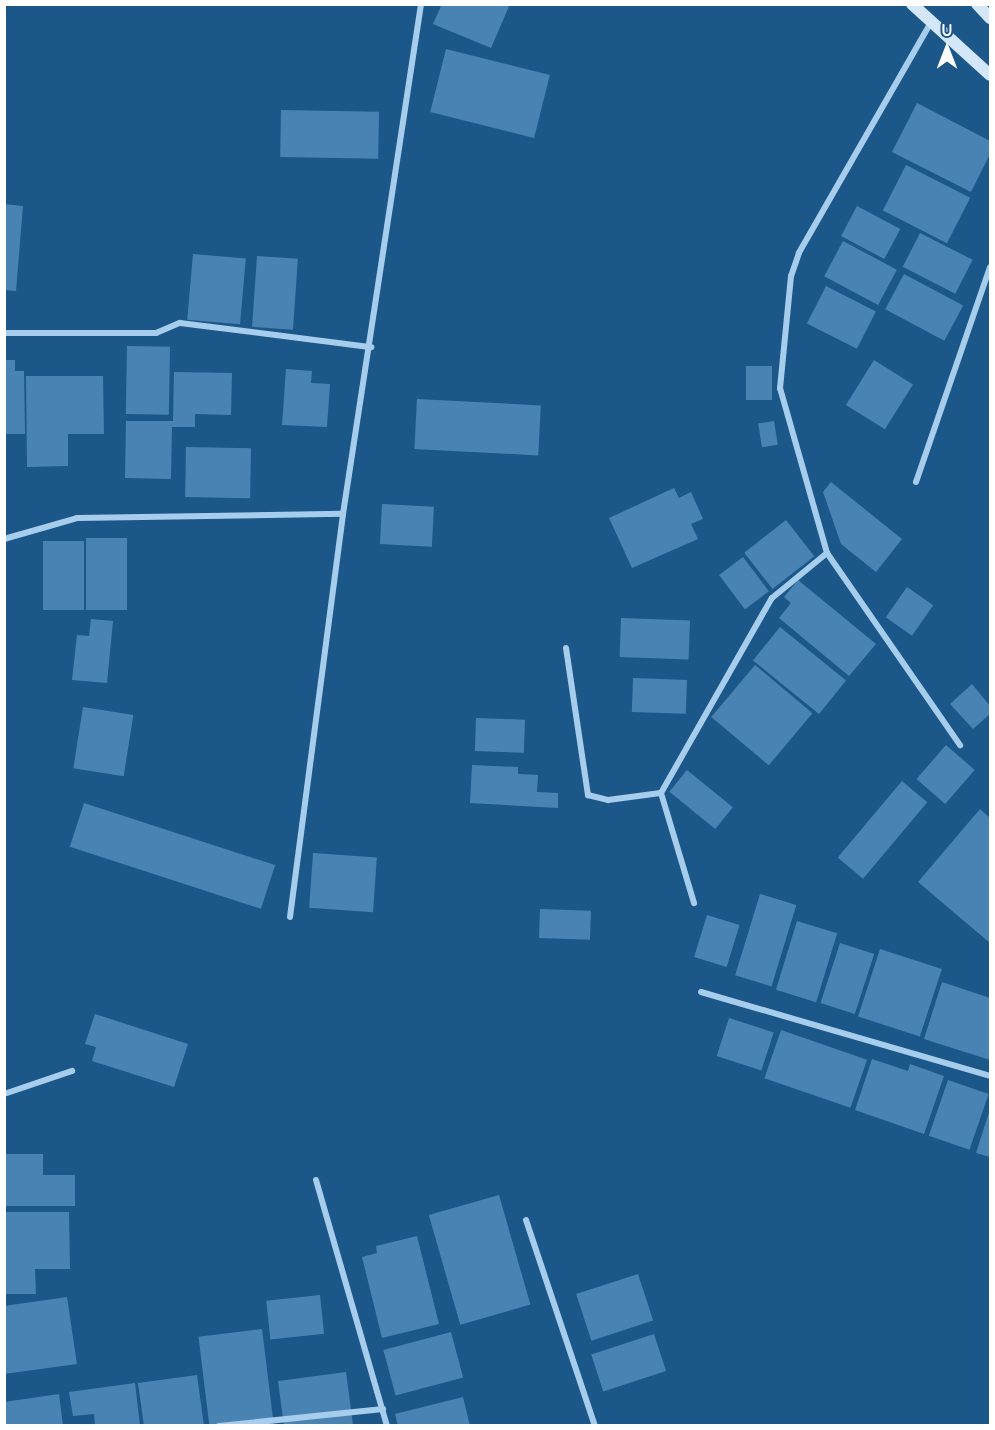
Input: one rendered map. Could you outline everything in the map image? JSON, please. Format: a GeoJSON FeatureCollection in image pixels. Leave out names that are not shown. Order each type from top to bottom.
{"type":"FeatureCollection","features":[{"type":"Feature","properties":{"kind":"main road"},"geometry":{"type":"LineString","coordinates":[[912,4],[930,24],[990,75]]}},
{"type":"Feature","properties":{"kind":"main road"},"geometry":{"type":"LineString","coordinates":[[977,4],[990,18]]}},
{"type":"Feature","properties":{"kind":"street"},"geometry":{"type":"LineString","coordinates":[[290,917],[343,514],[370,356],[421,4]]}},
{"type":"Feature","properties":{"kind":"street"},"geometry":{"type":"LineString","coordinates":[[930,24],[808,233],[791,276],[781,367],[783,410],[827,553],[960,745]]}},
{"type":"Feature","properties":{"kind":"street"},"geometry":{"type":"LineString","coordinates":[[915,482],[990,267]]}},
{"type":"Feature","properties":{"kind":"street"},"geometry":{"type":"LineString","coordinates":[[4,333],[156,333],[180,323],[370,347]]}},
{"type":"Feature","properties":{"kind":"street"},"geometry":{"type":"LineString","coordinates":[[4,538],[77,518],[343,514]]}},
{"type":"Feature","properties":{"kind":"street"},"geometry":{"type":"LineString","coordinates":[[694,903],[661,793],[772,598],[827,553]]}},
{"type":"Feature","properties":{"kind":"street"},"geometry":{"type":"LineString","coordinates":[[566,648],[588,795],[608,800],[640,798],[661,793]]}},
{"type":"Feature","properties":{"kind":"street"},"geometry":{"type":"LineString","coordinates":[[701,992],[990,1076]]}},
{"type":"Feature","properties":{"kind":"street"},"geometry":{"type":"LineString","coordinates":[[4,1094],[72,1071]]}},
{"type":"Feature","properties":{"kind":"street"},"geometry":{"type":"LineString","coordinates":[[316,1180],[387,1425]]}},
{"type":"Feature","properties":{"kind":"street"},"geometry":{"type":"LineString","coordinates":[[526,1220],[595,1425]]}},
{"type":"Feature","properties":{"kind":"street"},"geometry":{"type":"LineString","coordinates":[[219,1425],[383,1409]]}},
{"type":"Feature","properties":{"kind":"building"},"geometry":{"type":"Polygon","coordinates":[[[442,4],[510,4],[491,48],[433,24],[442,4]]]}},
{"type":"Feature","properties":{"kind":"building"},"geometry":{"type":"Polygon","coordinates":[[[446,49],[550,75],[534,138],[430,112],[446,49]]]}},
{"type":"Feature","properties":{"kind":"building"},"geometry":{"type":"Polygon","coordinates":[[[917,103],[990,141],[990,154],[971,192],[892,152],[917,103]]]}},
{"type":"Feature","properties":{"kind":"building"},"geometry":{"type":"Polygon","coordinates":[[[281,110],[379,112],[378,159],[280,157],[281,110]]]}},
{"type":"Feature","properties":{"kind":"building"},"geometry":{"type":"Polygon","coordinates":[[[906,165],[970,198],[947,243],[883,210],[906,165]]]}},
{"type":"Feature","properties":{"kind":"building"},"geometry":{"type":"Polygon","coordinates":[[[4,204],[23,206],[16,291],[4,290],[4,204]]]}},
{"type":"Feature","properties":{"kind":"building"},"geometry":{"type":"Polygon","coordinates":[[[857,206],[900,229],[884,259],[841,236],[857,206]]]}},
{"type":"Feature","properties":{"kind":"building"},"geometry":{"type":"Polygon","coordinates":[[[920,233],[973,260],[955,294],[903,267],[920,233]]]}},
{"type":"Feature","properties":{"kind":"building"},"geometry":{"type":"Polygon","coordinates":[[[843,241],[897,270],[878,305],[824,276],[843,241]]]}},
{"type":"Feature","properties":{"kind":"building"},"geometry":{"type":"Polygon","coordinates":[[[193,254],[246,259],[240,324],[187,320],[193,254]]]}},
{"type":"Feature","properties":{"kind":"building"},"geometry":{"type":"Polygon","coordinates":[[[257,256],[298,259],[293,330],[252,327],[257,256]]]}},
{"type":"Feature","properties":{"kind":"building"},"geometry":{"type":"Polygon","coordinates":[[[904,274],[963,305],[944,341],[885,309],[904,274]]]}},
{"type":"Feature","properties":{"kind":"building"},"geometry":{"type":"Polygon","coordinates":[[[826,286],[876,311],[857,349],[807,323],[826,286]]]}},
{"type":"Feature","properties":{"kind":"building"},"geometry":{"type":"Polygon","coordinates":[[[127,346],[170,347],[169,415],[126,414],[127,346]]]}},
{"type":"Feature","properties":{"kind":"building"},"geometry":{"type":"Polygon","coordinates":[[[4,360],[15,360],[15,371],[24,371],[25,434],[4,434],[4,360]]]}},
{"type":"Feature","properties":{"kind":"building"},"geometry":{"type":"Polygon","coordinates":[[[874,360],[913,384],[885,429],[846,405],[874,360]]]}},
{"type":"Feature","properties":{"kind":"building"},"geometry":{"type":"Polygon","coordinates":[[[746,366],[772,366],[772,400],[746,400],[746,366]]]}},
{"type":"Feature","properties":{"kind":"building"},"geometry":{"type":"Polygon","coordinates":[[[286,369],[312,371],[311,383],[330,384],[327,427],[282,425],[286,369]]]}},
{"type":"Feature","properties":{"kind":"building"},"geometry":{"type":"Polygon","coordinates":[[[174,372],[232,373],[231,415],[195,414],[195,427],[172,427],[171,479],[125,478],[126,421],[173,421],[174,372]]]}},
{"type":"Feature","properties":{"kind":"building"},"geometry":{"type":"Polygon","coordinates":[[[26,376],[103,376],[104,434],[68,434],[68,466],[27,467],[26,376]]]}},
{"type":"Feature","properties":{"kind":"building"},"geometry":{"type":"Polygon","coordinates":[[[417,399],[541,405],[538,455],[414,449],[417,399]]]}},
{"type":"Feature","properties":{"kind":"building"},"geometry":{"type":"Polygon","coordinates":[[[774,421],[778,445],[762,447],[758,424],[774,421]]]}},
{"type":"Feature","properties":{"kind":"building"},"geometry":{"type":"Polygon","coordinates":[[[186,447],[251,448],[250,498],[185,497],[186,447]]]}},
{"type":"Feature","properties":{"kind":"building"},"geometry":{"type":"Polygon","coordinates":[[[831,482],[902,539],[876,572],[841,544],[823,492],[831,482]]]}},
{"type":"Feature","properties":{"kind":"building"},"geometry":{"type":"Polygon","coordinates":[[[674,488],[679,498],[691,492],[703,519],[691,524],[698,539],[632,568],[609,518],[674,488]]]}},
{"type":"Feature","properties":{"kind":"building"},"geometry":{"type":"Polygon","coordinates":[[[382,504],[434,507],[432,547],[380,544],[382,504]]]}},
{"type":"Feature","properties":{"kind":"building"},"geometry":{"type":"Polygon","coordinates":[[[786,520],[814,556],[773,589],[744,553],[786,520]]]}},
{"type":"Feature","properties":{"kind":"building"},"geometry":{"type":"Polygon","coordinates":[[[86,538],[127,538],[127,610],[86,610],[86,538]]]}},
{"type":"Feature","properties":{"kind":"building"},"geometry":{"type":"Polygon","coordinates":[[[43,541],[84,541],[84,610],[43,610],[43,541]]]}},
{"type":"Feature","properties":{"kind":"building"},"geometry":{"type":"Polygon","coordinates":[[[743,557],[769,591],[745,609],[719,575],[743,557]]]}},
{"type":"Feature","properties":{"kind":"building"},"geometry":{"type":"Polygon","coordinates":[[[798,580],[876,644],[849,676],[779,618],[791,603],[784,597],[798,580]]]}},
{"type":"Feature","properties":{"kind":"building"},"geometry":{"type":"Polygon","coordinates":[[[907,587],[933,605],[912,636],[886,617],[907,587]]]}},
{"type":"Feature","properties":{"kind":"building"},"geometry":{"type":"Polygon","coordinates":[[[621,618],[690,620],[689,659],[620,657],[621,618]]]}},
{"type":"Feature","properties":{"kind":"building"},"geometry":{"type":"Polygon","coordinates":[[[91,619],[113,621],[107,683],[72,680],[77,635],[89,636],[91,619]]]}},
{"type":"Feature","properties":{"kind":"building"},"geometry":{"type":"Polygon","coordinates":[[[780,627],[846,680],[819,714],[753,660],[780,627]]]}},
{"type":"Feature","properties":{"kind":"building"},"geometry":{"type":"Polygon","coordinates":[[[755,665],[812,713],[769,765],[711,717],[755,665]]]}},
{"type":"Feature","properties":{"kind":"building"},"geometry":{"type":"Polygon","coordinates":[[[633,678],[687,680],[686,714],[632,712],[633,678]]]}},
{"type":"Feature","properties":{"kind":"building"},"geometry":{"type":"Polygon","coordinates":[[[972,684],[990,706],[990,714],[973,729],[950,704],[972,684]]]}},
{"type":"Feature","properties":{"kind":"building"},"geometry":{"type":"Polygon","coordinates":[[[83,707],[133,715],[124,776],[73,768],[83,707]]]}},
{"type":"Feature","properties":{"kind":"building"},"geometry":{"type":"Polygon","coordinates":[[[476,718],[525,720],[524,753],[475,751],[476,718]]]}},
{"type":"Feature","properties":{"kind":"building"},"geometry":{"type":"Polygon","coordinates":[[[946,745],[975,770],[945,804],[916,779],[946,745]]]}},
{"type":"Feature","properties":{"kind":"building"},"geometry":{"type":"Polygon","coordinates":[[[472,765],[518,767],[518,774],[538,775],[537,792],[558,793],[558,808],[470,803],[472,765]]]}},
{"type":"Feature","properties":{"kind":"building"},"geometry":{"type":"Polygon","coordinates":[[[687,770],[733,807],[715,829],[669,792],[687,770]]]}},
{"type":"Feature","properties":{"kind":"building"},"geometry":{"type":"Polygon","coordinates":[[[902,781],[927,802],[863,879],[838,858],[902,781]]]}},
{"type":"Feature","properties":{"kind":"building"},"geometry":{"type":"Polygon","coordinates":[[[84,803],[275,865],[261,909],[70,847],[84,803]]]}},
{"type":"Feature","properties":{"kind":"building"},"geometry":{"type":"Polygon","coordinates":[[[980,809],[990,818],[990,943],[918,882],[980,809]]]}},
{"type":"Feature","properties":{"kind":"building"},"geometry":{"type":"Polygon","coordinates":[[[313,853],[377,857],[373,912],[309,908],[313,853]]]}},
{"type":"Feature","properties":{"kind":"building"},"geometry":{"type":"Polygon","coordinates":[[[760,894],[796,905],[771,986],[735,975],[760,894]]]}},
{"type":"Feature","properties":{"kind":"building"},"geometry":{"type":"Polygon","coordinates":[[[540,909],[591,911],[590,940],[539,938],[540,909]]]}},
{"type":"Feature","properties":{"kind":"building"},"geometry":{"type":"Polygon","coordinates":[[[707,915],[740,925],[727,967],[694,957],[707,915]]]}},
{"type":"Feature","properties":{"kind":"building"},"geometry":{"type":"Polygon","coordinates":[[[797,921],[837,933],[816,1002],[776,990],[797,921]]]}},
{"type":"Feature","properties":{"kind":"building"},"geometry":{"type":"Polygon","coordinates":[[[840,943],[874,954],[855,1014],[821,1003],[840,943]]]}},
{"type":"Feature","properties":{"kind":"building"},"geometry":{"type":"Polygon","coordinates":[[[880,949],[942,969],[920,1037],[858,1017],[880,949]]]}},
{"type":"Feature","properties":{"kind":"building"},"geometry":{"type":"Polygon","coordinates":[[[942,982],[990,998],[990,1060],[924,1039],[942,982]]]}},
{"type":"Feature","properties":{"kind":"building"},"geometry":{"type":"Polygon","coordinates":[[[95,1014],[188,1044],[174,1087],[92,1061],[96,1047],[85,1044],[95,1014]]]}},
{"type":"Feature","properties":{"kind":"building"},"geometry":{"type":"Polygon","coordinates":[[[729,1018],[774,1033],[761,1071],[717,1056],[729,1018]]]}},
{"type":"Feature","properties":{"kind":"building"},"geometry":{"type":"Polygon","coordinates":[[[781,1030],[867,1060],[850,1108],[764,1078],[781,1030]]]}},
{"type":"Feature","properties":{"kind":"building"},"geometry":{"type":"Polygon","coordinates":[[[872,1059],[908,1071],[910,1064],[944,1076],[924,1134],[855,1110],[872,1059]]]}},
{"type":"Feature","properties":{"kind":"building"},"geometry":{"type":"Polygon","coordinates":[[[948,1080],[989,1094],[969,1150],[929,1136],[948,1080]]]}},
{"type":"Feature","properties":{"kind":"building"},"geometry":{"type":"Polygon","coordinates":[[[990,1109],[990,1157],[976,1153],[990,1109]]]}},
{"type":"Feature","properties":{"kind":"building"},"geometry":{"type":"Polygon","coordinates":[[[4,1154],[43,1154],[43,1175],[75,1175],[75,1206],[4,1206],[4,1154]]]}},
{"type":"Feature","properties":{"kind":"building"},"geometry":{"type":"Polygon","coordinates":[[[499,1195],[530,1305],[460,1325],[429,1215],[499,1195]]]}},
{"type":"Feature","properties":{"kind":"building"},"geometry":{"type":"Polygon","coordinates":[[[4,1212],[69,1212],[70,1269],[35,1269],[36,1294],[4,1294],[4,1212]]]}},
{"type":"Feature","properties":{"kind":"building"},"geometry":{"type":"Polygon","coordinates":[[[417,1236],[439,1324],[382,1338],[362,1257],[377,1253],[376,1246],[417,1236]]]}},
{"type":"Feature","properties":{"kind":"building"},"geometry":{"type":"Polygon","coordinates":[[[638,1274],[653,1321],[591,1341],[576,1294],[638,1274]]]}},
{"type":"Feature","properties":{"kind":"building"},"geometry":{"type":"Polygon","coordinates":[[[320,1295],[324,1334],[270,1339],[266,1301],[320,1295]]]}},
{"type":"Feature","properties":{"kind":"building"},"geometry":{"type":"Polygon","coordinates":[[[67,1297],[77,1364],[4,1374],[4,1306],[67,1297]]]}},
{"type":"Feature","properties":{"kind":"building"},"geometry":{"type":"Polygon","coordinates":[[[262,1329],[274,1424],[209,1426],[198,1337],[262,1329]]]}},
{"type":"Feature","properties":{"kind":"building"},"geometry":{"type":"Polygon","coordinates":[[[451,1332],[463,1377],[396,1396],[383,1350],[451,1332]]]}},
{"type":"Feature","properties":{"kind":"building"},"geometry":{"type":"Polygon","coordinates":[[[654,1334],[666,1371],[603,1391],[591,1354],[654,1334]]]}},
{"type":"Feature","properties":{"kind":"building"},"geometry":{"type":"Polygon","coordinates":[[[346,1372],[353,1425],[284,1426],[278,1381],[346,1372]]]}},
{"type":"Feature","properties":{"kind":"building"},"geometry":{"type":"Polygon","coordinates":[[[197,1375],[204,1426],[144,1426],[138,1383],[197,1375]]]}},
{"type":"Feature","properties":{"kind":"building"},"geometry":{"type":"Polygon","coordinates":[[[135,1383],[140,1426],[95,1426],[94,1414],[73,1416],[69,1392],[135,1383]]]}},
{"type":"Feature","properties":{"kind":"building"},"geometry":{"type":"Polygon","coordinates":[[[59,1394],[63,1426],[4,1426],[4,1402],[59,1394]]]}},
{"type":"Feature","properties":{"kind":"building"},"geometry":{"type":"Polygon","coordinates":[[[463,1397],[470,1426],[398,1426],[395,1414],[463,1397]]]}}]}
